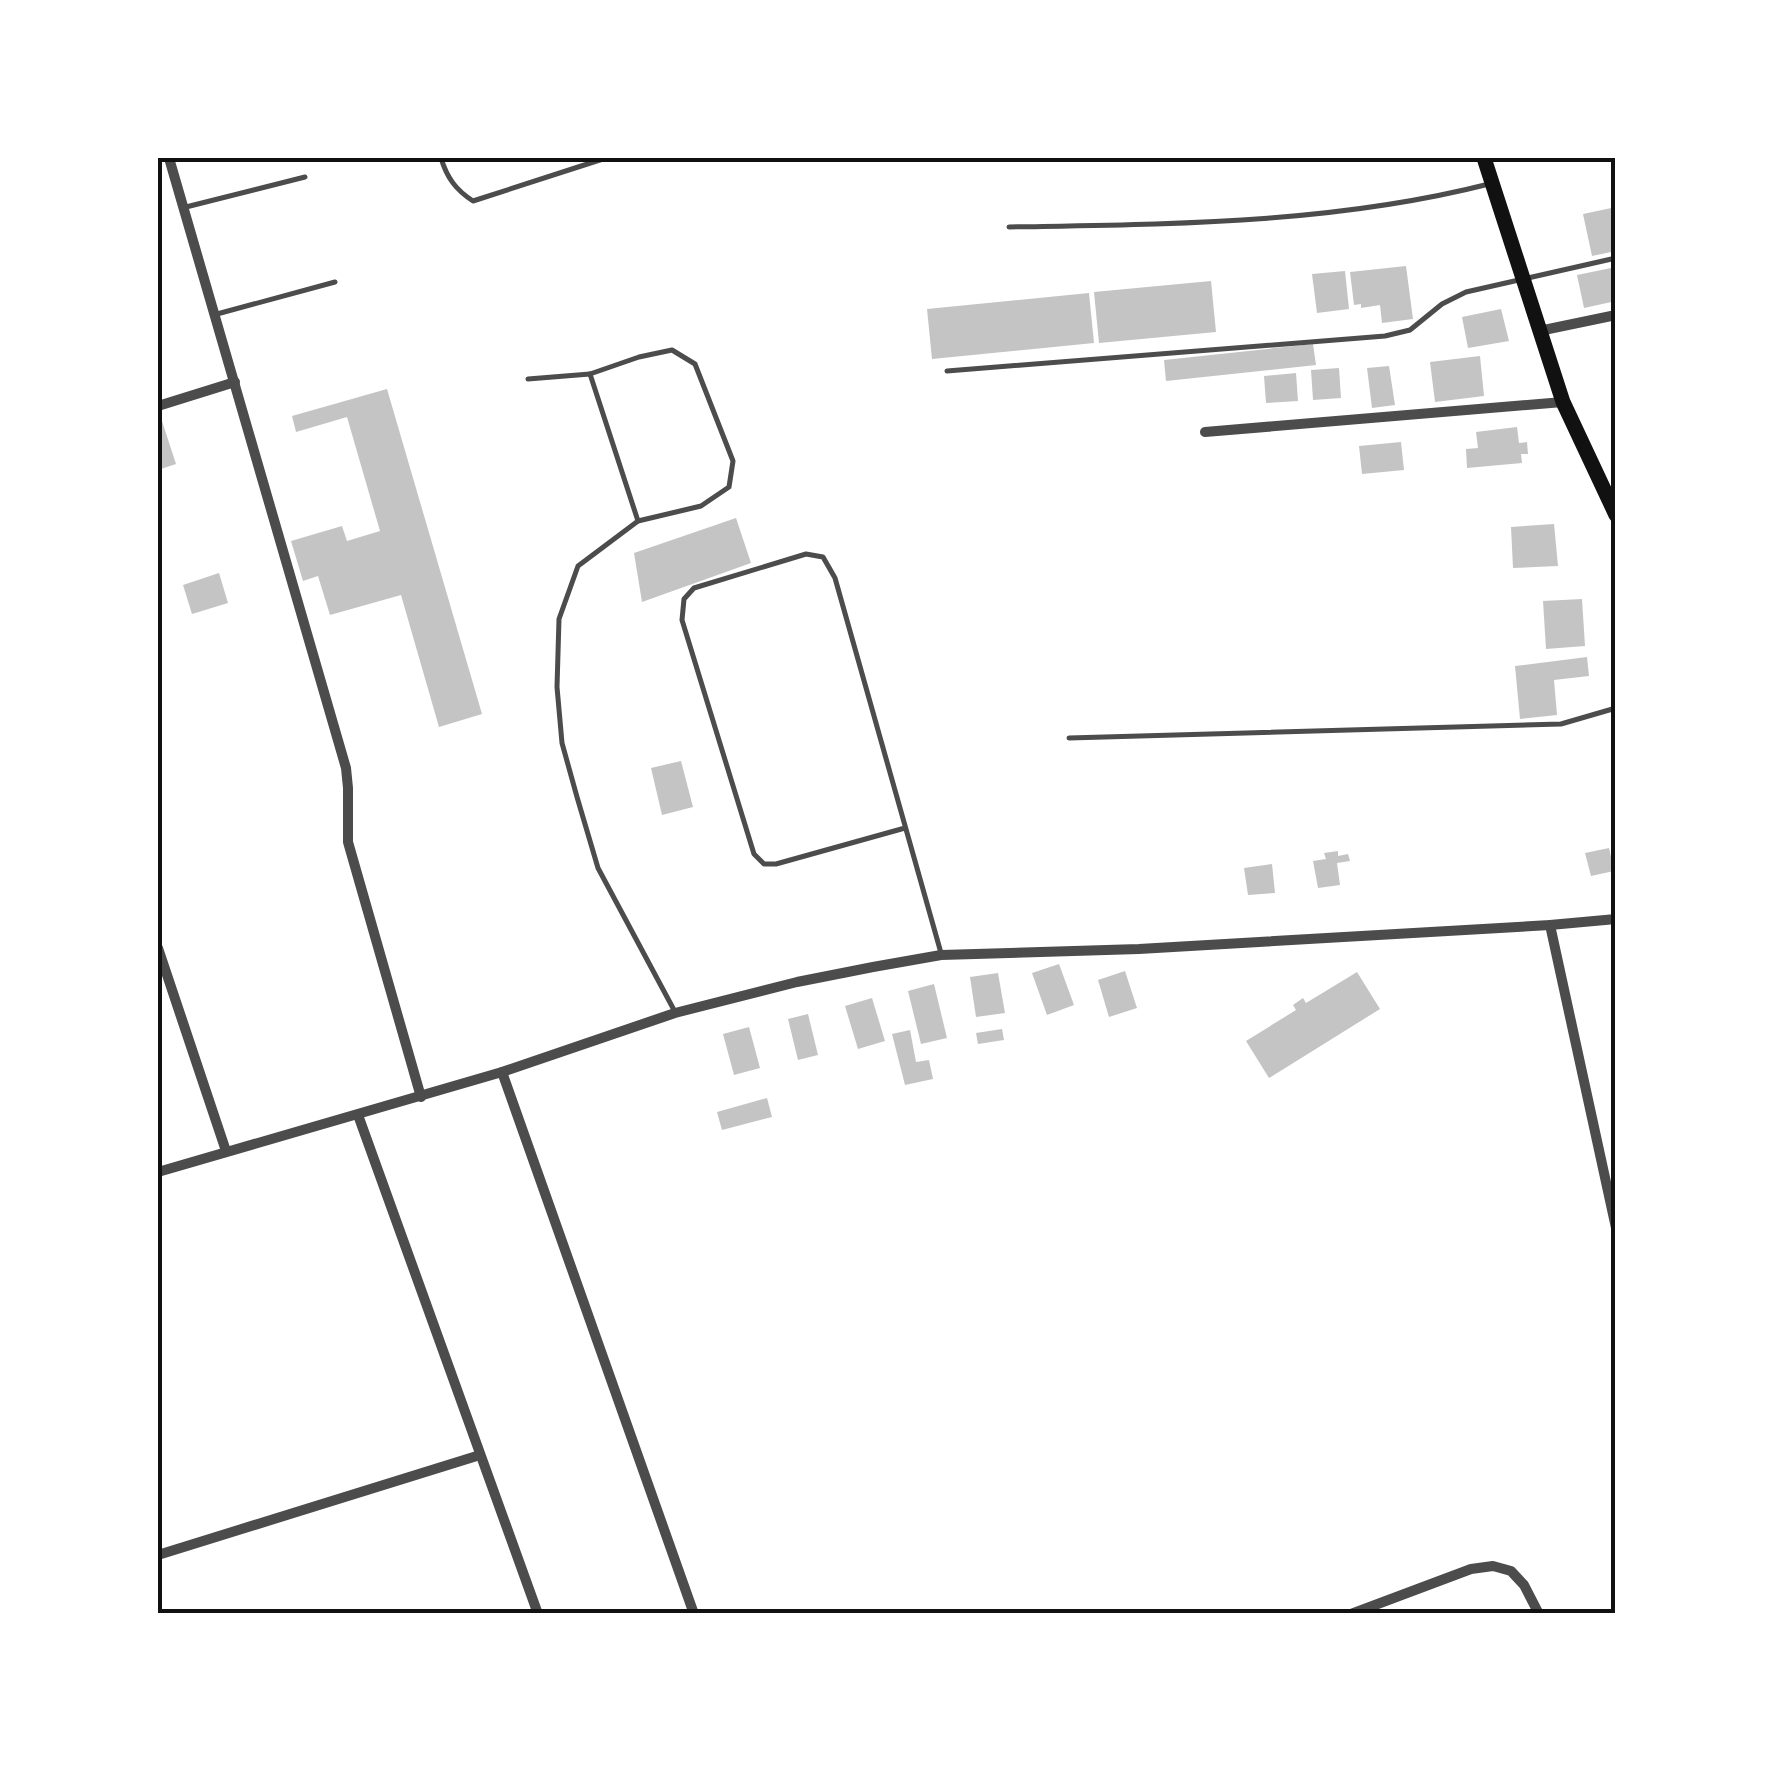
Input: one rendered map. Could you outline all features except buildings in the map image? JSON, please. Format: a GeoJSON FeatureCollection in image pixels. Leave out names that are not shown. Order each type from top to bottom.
{"type":"FeatureCollection","features":[{"type":"Feature","properties":{"kind":"main road"},"geometry":{"type":"LineString","coordinates":[[1484,158],[1563,402],[1616,515]]}},
{"type":"Feature","properties":{"kind":"street"},"geometry":{"type":"LineString","coordinates":[[169,158],[346,768],[348,842],[421,1097]]}},
{"type":"Feature","properties":{"kind":"street"},"geometry":{"type":"LineString","coordinates":[[1539,332],[1616,314]]}},
{"type":"Feature","properties":{"kind":"street"},"geometry":{"type":"LineString","coordinates":[[158,406],[235,382]]}},
{"type":"Feature","properties":{"kind":"street"},"geometry":{"type":"LineString","coordinates":[[1205,432],[1563,402]]}},
{"type":"Feature","properties":{"kind":"street"},"geometry":{"type":"LineString","coordinates":[[158,1172],[421,1097],[675,1013],[798,982],[941,956],[1139,949],[1616,919]]}},
{"type":"Feature","properties":{"kind":"street"},"geometry":{"type":"LineString","coordinates":[[1550,925],[1616,1228]]}},
{"type":"Feature","properties":{"kind":"street"},"geometry":{"type":"LineString","coordinates":[[158,948],[226,1152]]}},
{"type":"Feature","properties":{"kind":"street"},"geometry":{"type":"LineString","coordinates":[[502,1072],[694,1614]]}},
{"type":"Feature","properties":{"kind":"street"},"geometry":{"type":"LineString","coordinates":[[358,1115],[538,1614]]}},
{"type":"Feature","properties":{"kind":"street"},"geometry":{"type":"LineString","coordinates":[[158,1555],[480,1454]]}},
{"type":"Feature","properties":{"kind":"street"},"geometry":{"type":"LineString","coordinates":[[1351,1614],[1471,1570],[1493,1566],[1511,1572],[1524,1585],[1539,1614]]}},
{"type":"Feature","properties":{"kind":"lane"},"geometry":{"type":"LineString","coordinates":[[441,158],[446,174],[459,192],[474,201],[606,158]]}},
{"type":"Feature","properties":{"kind":"lane"},"geometry":{"type":"LineString","coordinates":[[182,208],[305,177]]}},
{"type":"Feature","properties":{"kind":"lane"},"geometry":{"type":"LineString","coordinates":[[1009,227],[1196,224],[1330,213],[1390,206],[1492,183]]}},
{"type":"Feature","properties":{"kind":"lane"},"geometry":{"type":"LineString","coordinates":[[946,371],[1386,336],[1410,330],[1442,304],[1466,292],[1616,258]]}},
{"type":"Feature","properties":{"kind":"lane"},"geometry":{"type":"LineString","coordinates":[[215,314],[335,282]]}},
{"type":"Feature","properties":{"kind":"lane"},"geometry":{"type":"LineString","coordinates":[[528,379],[590,374],[672,350],[696,364],[733,461],[729,487],[701,506],[638,521],[578,566],[559,619],[557,686],[562,742],[598,868],[675,1013]]}},
{"type":"Feature","properties":{"kind":"lane"},"geometry":{"type":"LineString","coordinates":[[590,374],[638,521]]}},
{"type":"Feature","properties":{"kind":"lane"},"geometry":{"type":"LineString","coordinates":[[905,828],[776,864],[764,864],[754,854],[682,620],[684,599],[694,588],[806,554],[824,557],[835,578],[941,956]]}},
{"type":"Feature","properties":{"kind":"lane"},"geometry":{"type":"LineString","coordinates":[[1069,738],[1561,724],[1616,708]]}}]}
